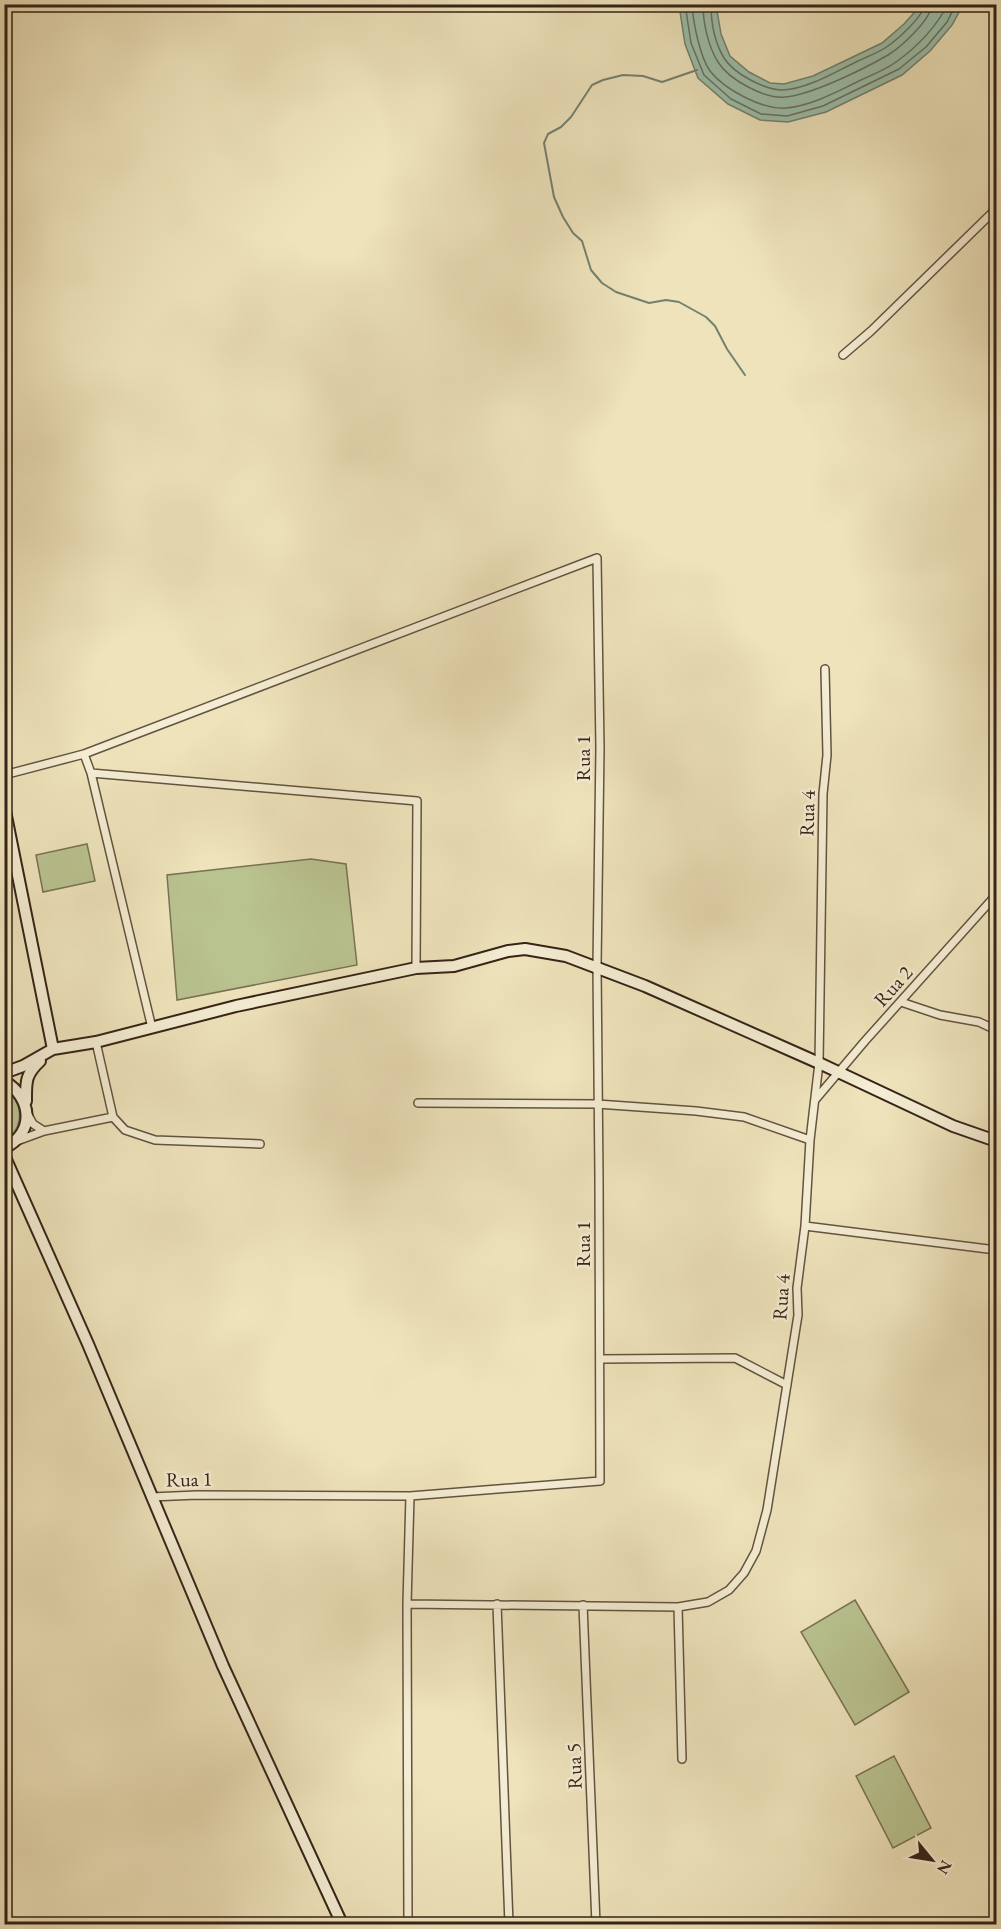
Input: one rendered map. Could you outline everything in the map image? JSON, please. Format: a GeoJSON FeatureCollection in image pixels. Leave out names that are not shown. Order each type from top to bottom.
{"type":"FeatureCollection","features":[{"type":"Feature","properties":{"kind":"street"},"geometry":{"type":"LineString","coordinates":[[843,355],[871,331],[996,209]]}},
{"type":"Feature","properties":{"kind":"street","name":"Rua 1"},"geometry":{"type":"LineString","coordinates":[[84,754],[597,558],[600,748],[597,966],[600,1480],[410,1496],[197,1495],[151,1497]]}},
{"type":"Feature","properties":{"kind":"street","name":"Rua 4"},"geometry":{"type":"LineString","coordinates":[[407,1604],[678,1607],[708,1602],[729,1590],[744,1573],[756,1551],[767,1510],[798,1315],[797,1288],[805,1226],[810,1140],[819,1063],[823,794],[827,755],[825,669]]}},
{"type":"Feature","properties":{"kind":"street"},"geometry":{"type":"LineString","coordinates":[[4,775],[84,754],[91,773],[152,1028]]}},
{"type":"Feature","properties":{"kind":"street"},"geometry":{"type":"LineString","coordinates":[[91,773],[417,801],[417,968]]}},
{"type":"Feature","properties":{"kind":"street"},"geometry":{"type":"LineString","coordinates":[[4,806],[53,1049]]}},
{"type":"Feature","properties":{"kind":"street","name":"Rua 2"},"geometry":{"type":"LineString","coordinates":[[815,1100],[996,895]]}},
{"type":"Feature","properties":{"kind":"street"},"geometry":{"type":"LineString","coordinates":[[4,1073],[23,1066],[53,1049],[96,1042],[236,1006],[417,968],[454,966],[508,951],[525,949],[566,956],[597,966],[819,1063],[953,1126],[996,1142]]}},
{"type":"Feature","properties":{"kind":"street"},"geometry":{"type":"LineString","coordinates":[[901,1002],[940,1015],[979,1022],[996,1030]]}},
{"type":"Feature","properties":{"kind":"street"},"geometry":{"type":"LineString","coordinates":[[96,1042],[113,1117],[125,1130],[155,1140],[260,1144]]}},
{"type":"Feature","properties":{"kind":"street"},"geometry":{"type":"LineString","coordinates":[[9,1146],[22,1132],[26,1110],[27,1077],[31,1070],[53,1049]]}},
{"type":"Feature","properties":{"kind":"street"},"geometry":{"type":"LineString","coordinates":[[4,1081],[18,1090],[33,1124],[44,1131]]}},
{"type":"Feature","properties":{"kind":"street"},"geometry":{"type":"LineString","coordinates":[[418,1103],[597,1104],[744,1117],[810,1140]]}},
{"type":"Feature","properties":{"kind":"street"},"geometry":{"type":"LineString","coordinates":[[9,1146],[44,1131],[113,1117]]}},
{"type":"Feature","properties":{"kind":"street"},"geometry":{"type":"LineString","coordinates":[[4,1155],[88,1344],[223,1666],[342,1924]]}},
{"type":"Feature","properties":{"kind":"street"},"geometry":{"type":"LineString","coordinates":[[805,1226],[996,1250]]}},
{"type":"Feature","properties":{"kind":"street"},"geometry":{"type":"LineString","coordinates":[[600,1359],[735,1359],[787,1385]]}},
{"type":"Feature","properties":{"kind":"street"},"geometry":{"type":"LineString","coordinates":[[408,1924],[407,1604],[410,1496]]}},
{"type":"Feature","properties":{"kind":"street"},"geometry":{"type":"LineString","coordinates":[[497,1604],[508,1924]]}},
{"type":"Feature","properties":{"kind":"street","name":"Rua 5"},"geometry":{"type":"LineString","coordinates":[[583,1605],[596,1924]]}},
{"type":"Feature","properties":{"kind":"street"},"geometry":{"type":"LineString","coordinates":[[678,1607],[682,1759]]}},
{"type":"Feature","properties":{"kind":"shaded area"},"geometry":{"type":"Polygon","coordinates":[[[87,844],[95,881],[43,892],[36,855],[87,844]]]}},
{"type":"Feature","properties":{"kind":"shaded area"},"geometry":{"type":"Polygon","coordinates":[[[311,859],[346,864],[357,965],[177,1000],[167,875],[311,859]]]}},
{"type":"Feature","properties":{"kind":"shaded area"},"geometry":{"type":"Polygon","coordinates":[[[4,1089],[16,1100],[19,1107],[19,1122],[11,1136],[5,1141],[4,1089]]]}},
{"type":"Feature","properties":{"kind":"shaded area"},"geometry":{"type":"Polygon","coordinates":[[[855,1600],[909,1692],[855,1725],[801,1632],[855,1600]]]}},
{"type":"Feature","properties":{"kind":"shaded area"},"geometry":{"type":"Polygon","coordinates":[[[894,1756],[931,1828],[893,1848],[856,1776],[894,1756]]]}},
{"type":"Feature","properties":{"kind":"water"},"geometry":{"type":"Polygon","coordinates":[[[679,5],[716,5],[721,34],[730,56],[749,72],[770,83],[784,84],[813,76],[882,43],[921,5],[963,5],[952,25],[930,51],[902,75],[826,112],[788,122],[760,120],[728,104],[698,78],[685,44],[679,5]]]}},
{"type":"Feature","properties":{"kind":"waterway"},"geometry":{"type":"LineString","coordinates":[[697,70],[662,82],[643,76],[623,75],[592,85],[571,117],[561,127],[548,134],[544,143],[554,197],[573,233],[582,241],[591,270],[602,283],[616,292],[649,303],[666,300],[679,302],[706,317],[715,326],[745,375]]}}]}
